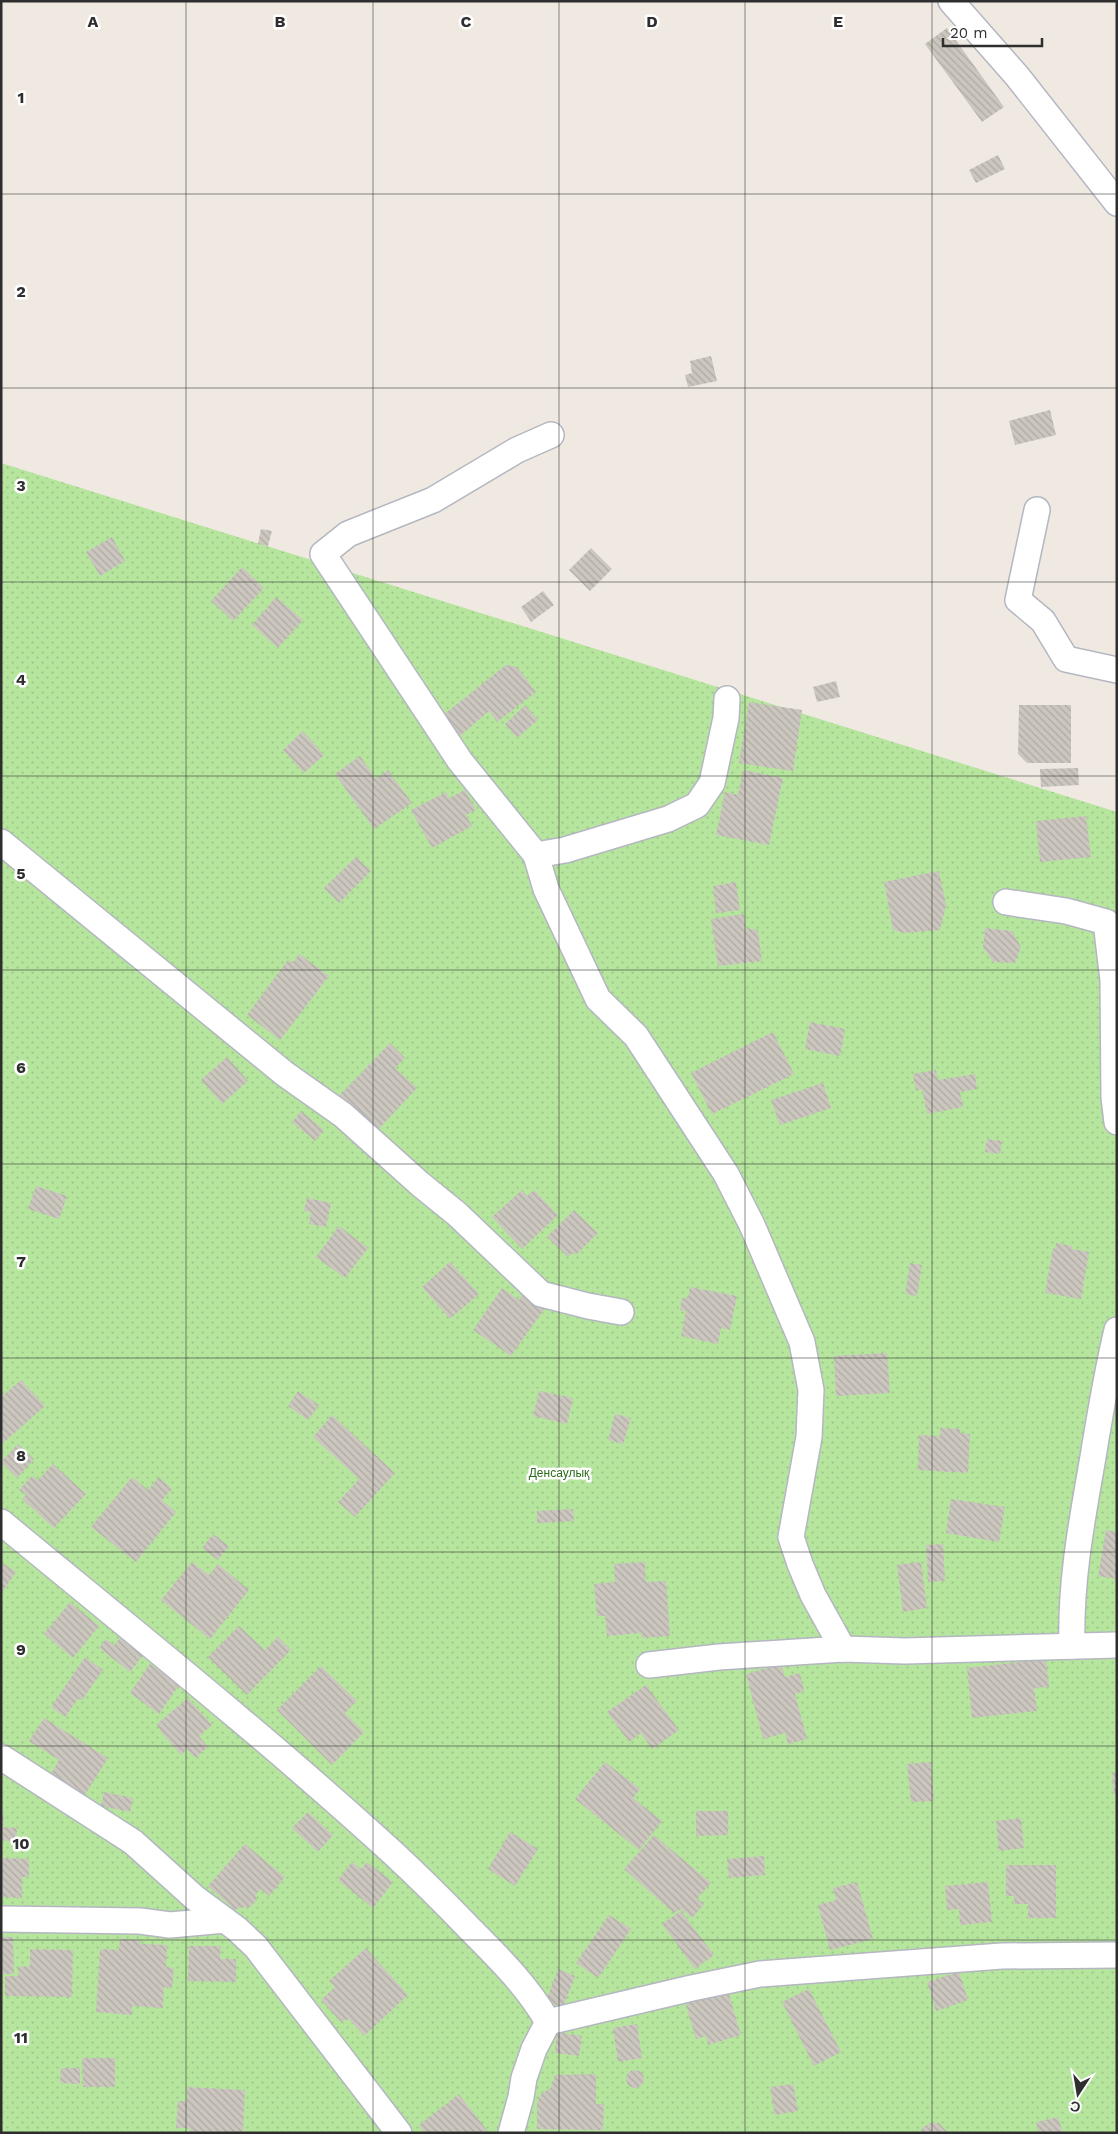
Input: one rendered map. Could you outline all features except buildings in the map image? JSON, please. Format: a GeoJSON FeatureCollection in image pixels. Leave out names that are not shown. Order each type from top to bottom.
{"type":"FeatureCollection","features":[{"type":"Feature","properties":{"kind":"street"},"geometry":{"type":"LineString","coordinates":[[951,1],[1017,76],[1117,203]]}},
{"type":"Feature","properties":{"kind":"street"},"geometry":{"type":"LineString","coordinates":[[551,435],[517,450],[433,500],[348,534],[323,554],[460,761],[536,855],[546,889],[598,999],[636,1036],[726,1174],[752,1225],[802,1342],[811,1390],[809,1437],[792,1537],[800,1564],[813,1595],[843,1649]]}},
{"type":"Feature","properties":{"kind":"street"},"geometry":{"type":"LineString","coordinates":[[1037,510],[1018,600],[1043,621],[1066,659],[1117,670]]}},
{"type":"Feature","properties":{"kind":"street"},"geometry":{"type":"LineString","coordinates":[[536,855],[566,850],[668,819],[697,804],[712,783],[720,755],[727,699]]}},
{"type":"Feature","properties":{"kind":"street"},"geometry":{"type":"LineString","coordinates":[[1,842],[285,1074],[343,1116],[456,1214],[542,1294],[621,1312]]}},
{"type":"Feature","properties":{"kind":"street"},"geometry":{"type":"LineString","coordinates":[[1006,902],[1066,911],[1106,922],[1113,980],[1114,1097],[1117,1122]]}},
{"type":"Feature","properties":{"kind":"street"},"geometry":{"type":"LineString","coordinates":[[1072,1646],[1071,1622],[1074,1572],[1079,1534],[1106,1374],[1117,1330]]}},
{"type":"Feature","properties":{"kind":"street"},"geometry":{"type":"LineString","coordinates":[[1,1522],[304,1772],[357,1820],[422,1880],[505,1964],[536,2001],[548,2022]]}},
{"type":"Feature","properties":{"kind":"street"},"geometry":{"type":"LineString","coordinates":[[649,1665],[719,1657],[843,1649],[905,1651],[1117,1645]]}},
{"type":"Feature","properties":{"kind":"street"},"geometry":{"type":"LineString","coordinates":[[1,1757],[133,1842],[195,1898],[225,1920],[256,1947],[399,2133]]}},
{"type":"Feature","properties":{"kind":"street"},"geometry":{"type":"LineString","coordinates":[[1,1920],[140,1921],[170,1925],[225,1920]]}},
{"type":"Feature","properties":{"kind":"street"},"geometry":{"type":"LineString","coordinates":[[511,2133],[524,2078],[534,2049],[548,2022],[760,1974],[1002,1956],[1117,1954]]}},
{"type":"Feature","properties":{"kind":"green space","name":"Денсаулық"},"geometry":{"type":"Polygon","coordinates":[[[1,463],[1117,812],[1117,2133],[1,2133],[1,463]]]}}]}
